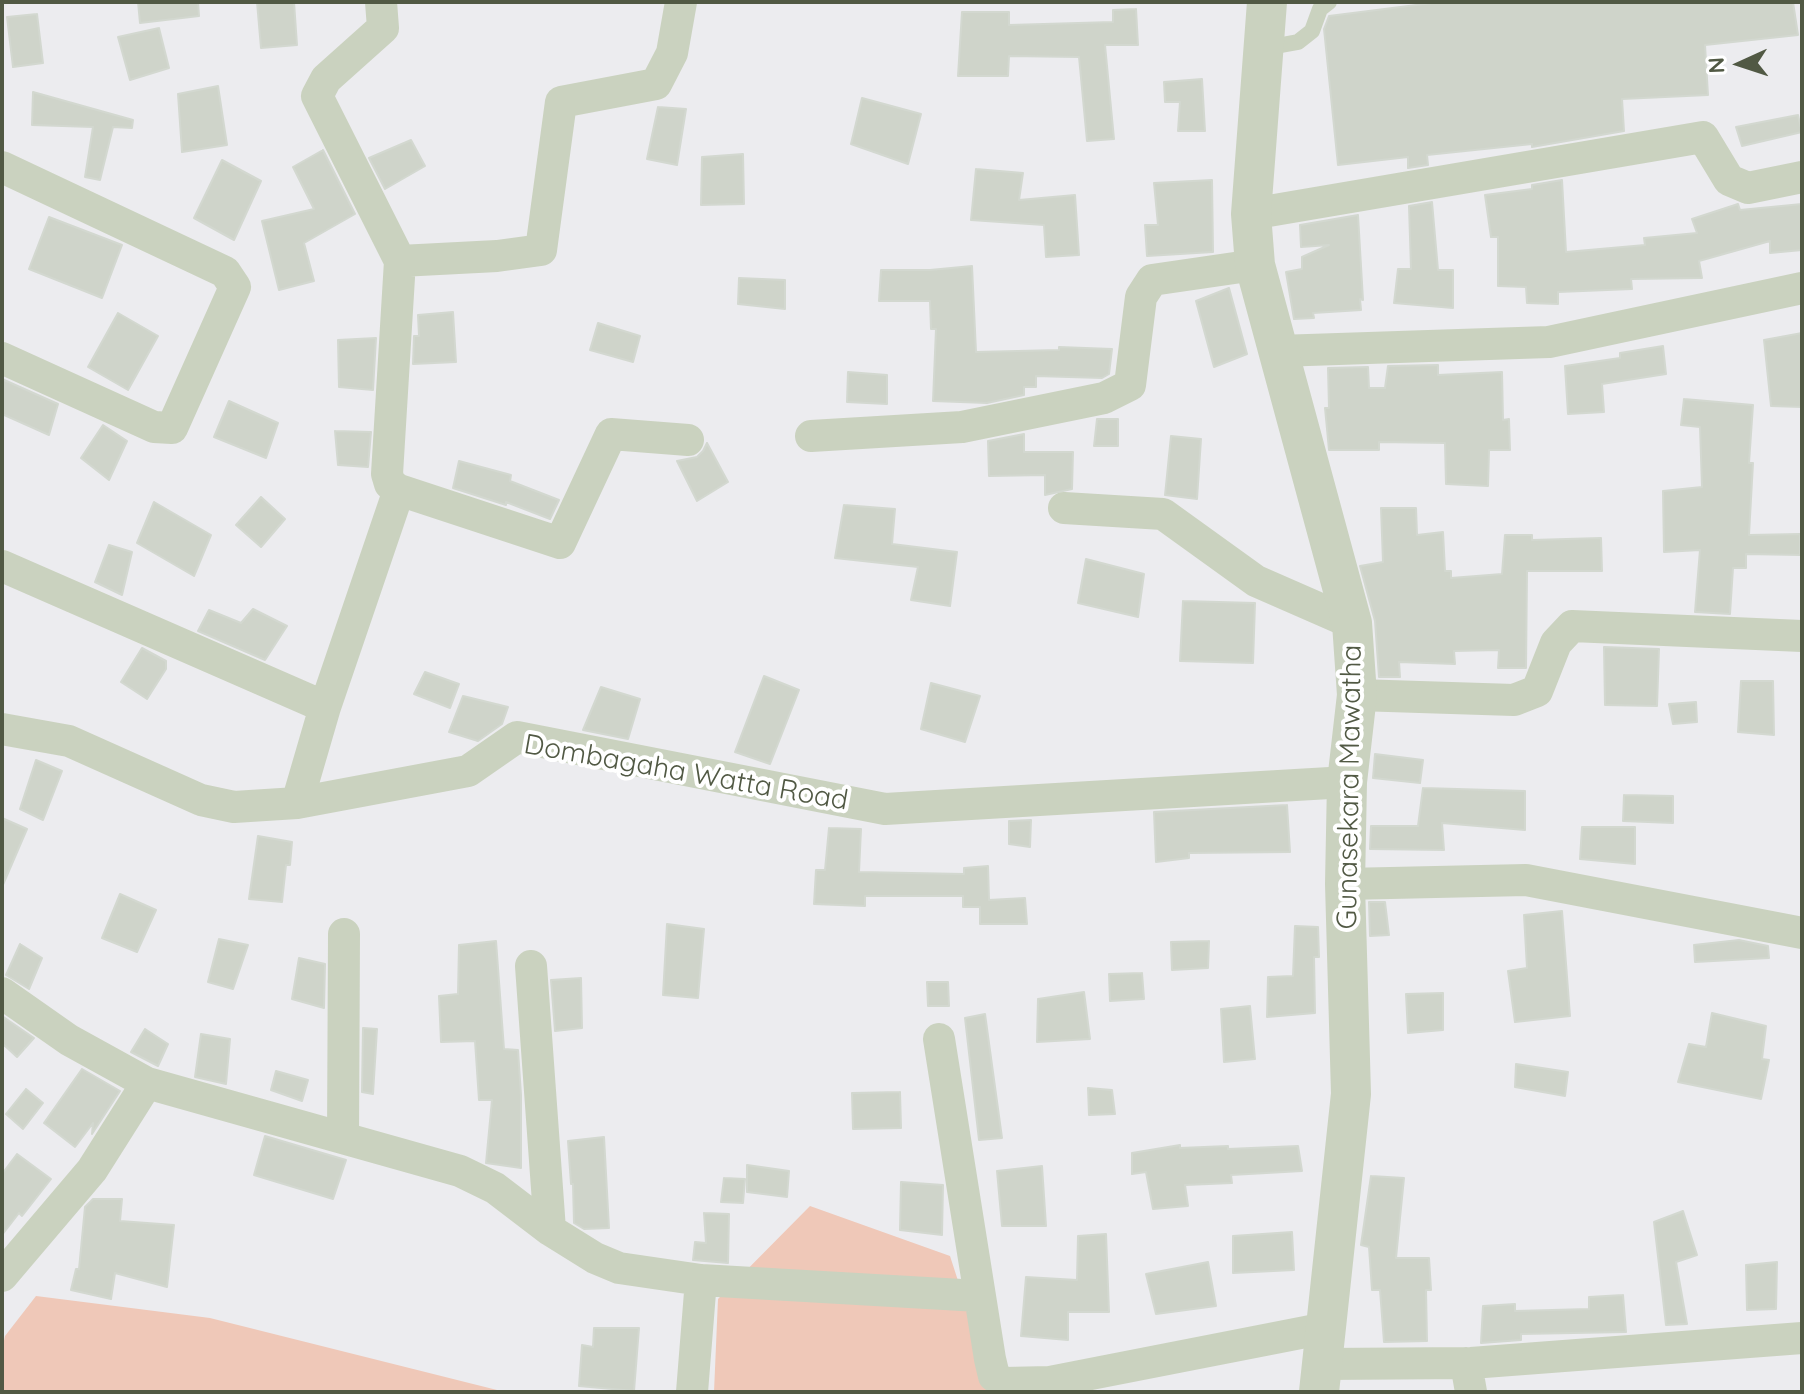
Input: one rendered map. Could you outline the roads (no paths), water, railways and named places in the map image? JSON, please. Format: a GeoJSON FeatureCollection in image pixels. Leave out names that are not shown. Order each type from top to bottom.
{"type":"FeatureCollection","features":[{"type":"Feature","properties":{"kind":"street"},"geometry":{"type":"LineString","coordinates":[[381,2],[383,28],[326,79],[317,96],[400,261],[387,474],[390,484],[399,490],[560,543],[611,434],[688,440]]}},
{"type":"Feature","properties":{"kind":"street"},"geometry":{"type":"LineString","coordinates":[[400,261],[497,256],[541,250],[561,102],[656,84],[672,53],[681,2]]}},
{"type":"Feature","properties":{"kind":"street","name":"Gunasekara Mawatha"},"geometry":{"type":"LineString","coordinates":[[1267,2],[1251,214],[1255,265],[1352,623],[1357,695],[1347,782],[1345,884],[1351,1094],[1323,1361]]}},
{"type":"Feature","properties":{"kind":"street"},"geometry":{"type":"LineString","coordinates":[[1251,214],[1703,137],[1729,180],[1748,188],[1802,177]]}},
{"type":"Feature","properties":{"kind":"street"},"geometry":{"type":"LineString","coordinates":[[2,167],[225,272],[235,287],[172,428],[154,427],[2,358]]}},
{"type":"Feature","properties":{"kind":"street"},"geometry":{"type":"LineString","coordinates":[[811,436],[962,427],[1104,398],[1130,385],[1141,297],[1152,280],[1255,265]]}},
{"type":"Feature","properties":{"kind":"street"},"geometry":{"type":"LineString","coordinates":[[1278,351],[1549,342],[1802,288]]}},
{"type":"Feature","properties":{"kind":"street"},"geometry":{"type":"LineString","coordinates":[[297,803],[325,707],[399,490]]}},
{"type":"Feature","properties":{"kind":"street"},"geometry":{"type":"LineString","coordinates":[[1064,508],[1163,514],[1256,581],[1352,623]]}},
{"type":"Feature","properties":{"kind":"street"},"geometry":{"type":"LineString","coordinates":[[2,566],[325,707]]}},
{"type":"Feature","properties":{"kind":"street"},"geometry":{"type":"LineString","coordinates":[[1357,695],[1514,700],[1537,691],[1556,643],[1572,626],[1802,636]]}},
{"type":"Feature","properties":{"kind":"street","name":"Dombagaha Watta Road"},"geometry":{"type":"LineString","coordinates":[[2,729],[69,741],[201,800],[234,807],[297,803],[468,771],[517,737],[885,809],[1347,782]]}},
{"type":"Feature","properties":{"kind":"street"},"geometry":{"type":"LineString","coordinates":[[1345,884],[1526,880],[1802,933]]}},
{"type":"Feature","properties":{"kind":"street"},"geometry":{"type":"LineString","coordinates":[[343,1138],[344,934]]}},
{"type":"Feature","properties":{"kind":"street"},"geometry":{"type":"LineString","coordinates":[[531,966],[550,1230]]}},
{"type":"Feature","properties":{"kind":"street"},"geometry":{"type":"LineString","coordinates":[[2,993],[69,1040],[147,1083],[460,1171],[495,1188],[550,1230],[595,1258],[619,1268],[701,1280],[979,1296]]}},
{"type":"Feature","properties":{"kind":"street"},"geometry":{"type":"LineString","coordinates":[[939,1039],[994,1376],[1015,1387],[1323,1361],[1469,1378],[1802,1338]]}},
{"type":"Feature","properties":{"kind":"street"},"geometry":{"type":"LineString","coordinates":[[2,1276],[92,1170],[147,1083]]}},
{"type":"Feature","properties":{"kind":"street"},"geometry":{"type":"LineString","coordinates":[[692,1392],[701,1280]]}},
{"type":"Feature","properties":{"kind":"lane"},"geometry":{"type":"LineString","coordinates":[[1264,48],[1298,42],[1312,31],[1320,9],[1329,2]]}}]}
